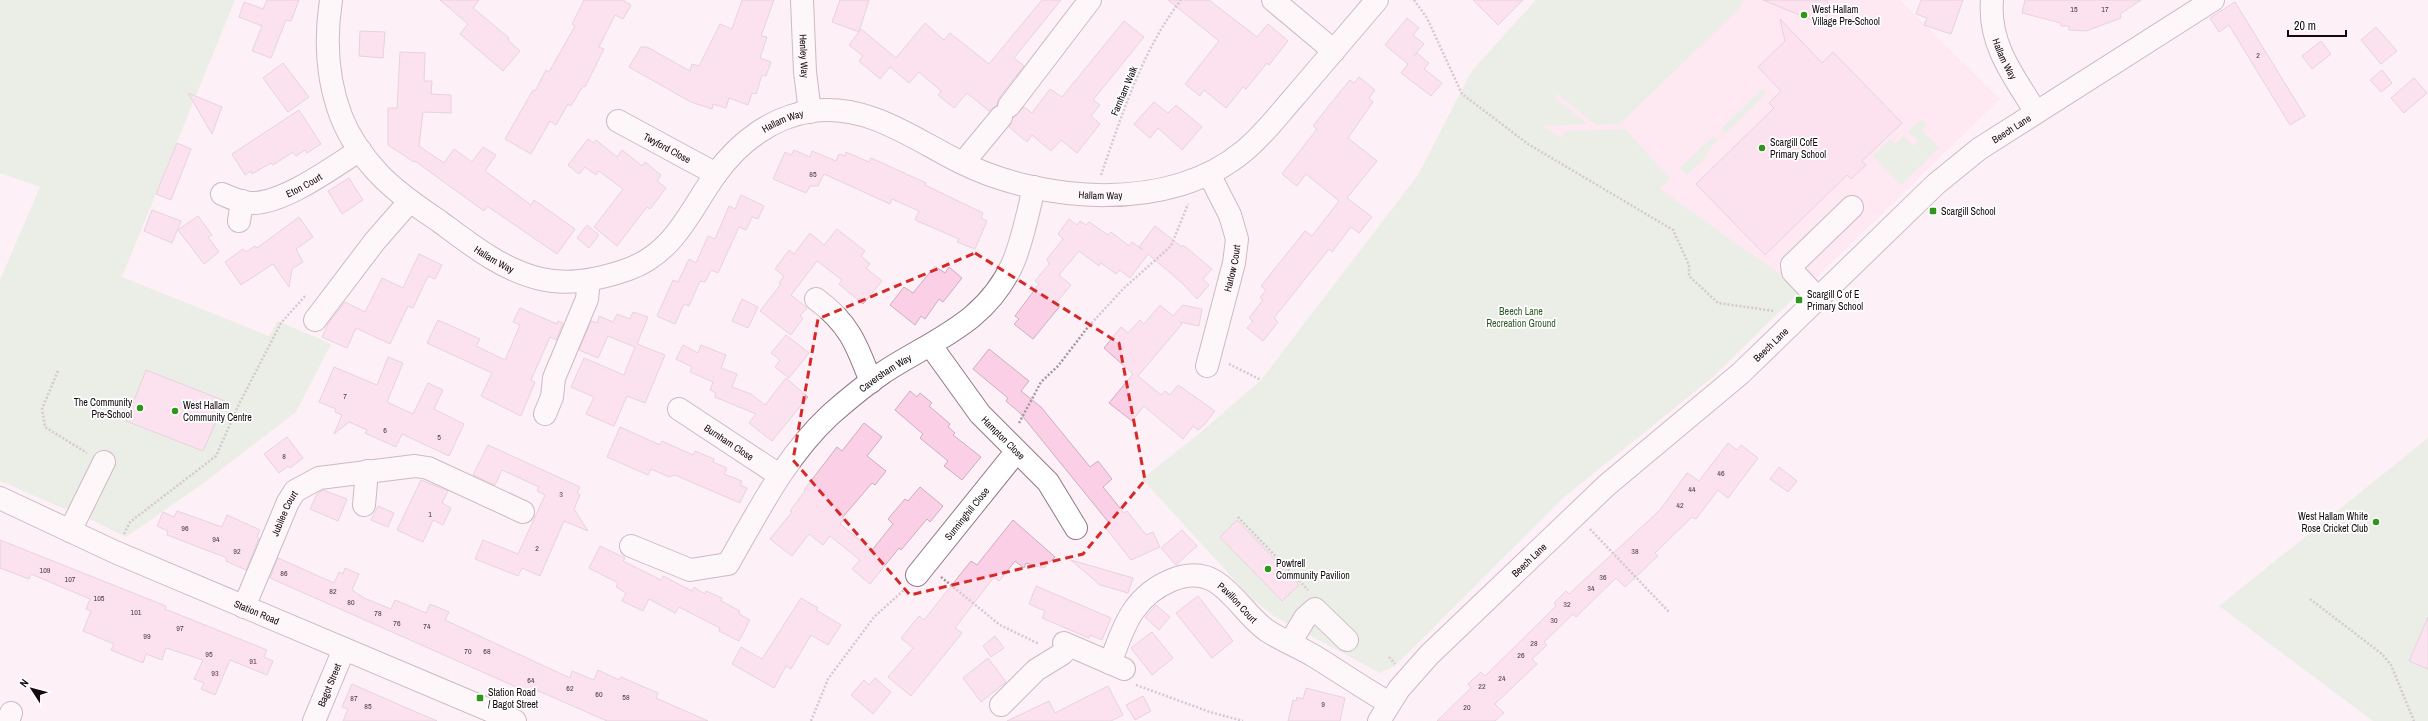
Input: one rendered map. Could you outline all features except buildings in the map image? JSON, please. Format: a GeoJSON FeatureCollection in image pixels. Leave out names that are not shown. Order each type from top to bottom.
{"type":"FeatureCollection","features":[{"type":"Feature","properties":{"kind":"street","name":"Hallam Way"},"geometry":{"type":"LineString","coordinates":[[331,0],[327,44],[332,81],[342,117],[360,150],[378,173],[410,201],[476,248],[512,270],[551,281],[604,278],[634,267],[666,245],[686,222],[716,174],[736,150],[765,128],[786,118],[810,112],[843,110],[877,118],[914,136],[963,163],[1010,181],[1034,187],[1094,194],[1133,193],[1201,177],[1244,152],[1261,136],[1377,0]]}},
{"type":"Feature","properties":{"kind":"street","name":"Henley Way"},"geometry":{"type":"LineString","coordinates":[[802,0],[805,72],[810,112]]}},
{"type":"Feature","properties":{"kind":"street"},"geometry":{"type":"LineString","coordinates":[[963,163],[1090,0]]}},
{"type":"Feature","properties":{"kind":"street"},"geometry":{"type":"LineString","coordinates":[[1273,0],[1334,51]]}},
{"type":"Feature","properties":{"kind":"street","name":"Hallam Way"},"geometry":{"type":"LineString","coordinates":[[1992,0],[1993,27],[1999,50],[2036,112]]}},
{"type":"Feature","properties":{"kind":"street","name":"Beech Lane"},"geometry":{"type":"LineString","coordinates":[[1384,712],[1408,677],[1429,655],[1576,514],[1630,465],[1725,387],[1951,172],[1979,149],[2205,5]]}},
{"type":"Feature","properties":{"kind":"street","name":"Twyford Close"},"geometry":{"type":"LineString","coordinates":[[618,121],[716,174]]}},
{"type":"Feature","properties":{"kind":"street","name":"Eton Court"},"geometry":{"type":"LineString","coordinates":[[234,205],[263,202],[285,194],[360,150]]}},
{"type":"Feature","properties":{"kind":"street","name":"Harlow Court"},"geometry":{"type":"LineString","coordinates":[[1201,177],[1230,215],[1237,239],[1234,263],[1207,366]]}},
{"type":"Feature","properties":{"kind":"street","name":"Caversham Way"},"geometry":{"type":"LineString","coordinates":[[631,546],[690,570],[728,564],[779,475],[830,416],[871,382],[958,329],[975,315],[994,294],[1006,276],[1021,242],[1034,187]]}},
{"type":"Feature","properties":{"kind":"street"},"geometry":{"type":"LineString","coordinates":[[315,320],[375,241],[410,201]]}},
{"type":"Feature","properties":{"kind":"street"},"geometry":{"type":"LineString","coordinates":[[1818,298],[1793,272],[1792,265],[1852,207]]}},
{"type":"Feature","properties":{"kind":"street"},"geometry":{"type":"LineString","coordinates":[[545,414],[552,397],[554,378],[587,299],[589,280]]}},
{"type":"Feature","properties":{"kind":"street"},"geometry":{"type":"LineString","coordinates":[[816,299],[832,311],[846,327],[871,382]]}},
{"type":"Feature","properties":{"kind":"street","name":"Hampton Close"},"geometry":{"type":"LineString","coordinates":[[931,346],[980,414],[1010,446],[1048,482],[1076,528]]}},
{"type":"Feature","properties":{"kind":"street","name":"Burnham Close"},"geometry":{"type":"LineString","coordinates":[[679,409],[779,475]]}},
{"type":"Feature","properties":{"kind":"street","name":"Sunninghill Close"},"geometry":{"type":"LineString","coordinates":[[921,570],[1010,446]]}},
{"type":"Feature","properties":{"kind":"street"},"geometry":{"type":"LineString","coordinates":[[70,531],[104,462]]}},
{"type":"Feature","properties":{"kind":"street","name":"Jubilee Court"},"geometry":{"type":"LineString","coordinates":[[244,607],[288,502],[295,491],[319,478],[415,466],[428,468],[523,512]]}},
{"type":"Feature","properties":{"kind":"street"},"geometry":{"type":"LineString","coordinates":[[364,505],[367,471]]}},
{"type":"Feature","properties":{"kind":"street","name":"Station Road"},"geometry":{"type":"LineString","coordinates":[[0,498],[116,552],[515,721]]}},
{"type":"Feature","properties":{"kind":"street","name":"Pavilion Court"},"geometry":{"type":"LineString","coordinates":[[1117,666],[1134,609],[1152,592],[1172,580],[1181,577],[1202,576],[1214,580],[1258,624],[1290,643],[1384,712]]}},
{"type":"Feature","properties":{"kind":"street"},"geometry":{"type":"LineString","coordinates":[[1290,643],[1305,618],[1315,609],[1347,640]]}},
{"type":"Feature","properties":{"kind":"street"},"geometry":{"type":"LineString","coordinates":[[1001,705],[1036,670],[1062,654],[1067,644],[1117,666]]}},
{"type":"Feature","properties":{"kind":"street","name":"Bagot Street"},"geometry":{"type":"LineString","coordinates":[[314,721],[344,649]]}},
{"type":"Feature","properties":{"kind":"path","name":"Farnham Walk"},"geometry":{"type":"LineString","coordinates":[[1094,194],[1129,96],[1169,16],[1181,0]]}},
{"type":"Feature","properties":{"kind":"path"},"geometry":{"type":"LineString","coordinates":[[1414,0],[1427,18],[1462,94],[1528,144],[1673,230],[1689,265],[1689,276],[1718,303],[1776,312],[1790,325]]}},
{"type":"Feature","properties":{"kind":"path"},"geometry":{"type":"LineString","coordinates":[[1010,446],[1041,382],[1058,366],[1119,294],[1171,246],[1201,177]]}},
{"type":"Feature","properties":{"kind":"path"},"geometry":{"type":"LineString","coordinates":[[116,552],[130,522],[216,456],[239,404],[281,323],[311,288]]}},
{"type":"Feature","properties":{"kind":"path"},"geometry":{"type":"LineString","coordinates":[[1207,366],[1227,371],[1229,363],[1261,380]]}},
{"type":"Feature","properties":{"kind":"path"},"geometry":{"type":"LineString","coordinates":[[58,371],[42,409],[45,427],[104,462]]}},
{"type":"Feature","properties":{"kind":"path"},"geometry":{"type":"LineString","coordinates":[[1576,514],[1669,612]]}},
{"type":"Feature","properties":{"kind":"path"},"geometry":{"type":"LineString","coordinates":[[1238,517],[1312,594],[1315,609]]}},
{"type":"Feature","properties":{"kind":"path"},"geometry":{"type":"LineString","coordinates":[[811,721],[828,679],[874,617],[893,602],[921,570],[1000,625],[1052,650],[1067,644]]}},
{"type":"Feature","properties":{"kind":"path"},"geometry":{"type":"LineString","coordinates":[[2310,599],[2382,654],[2392,665],[2414,721]]}},
{"type":"Feature","properties":{"kind":"path"},"geometry":{"type":"LineString","coordinates":[[1117,666],[1135,673],[1130,683],[1210,712],[1243,721]]}},
{"type":"Feature","properties":{"kind":"highlighted area"},"geometry":{"type":"Polygon","coordinates":[[[975,253],[1119,343],[1145,480],[1083,554],[910,595],[793,460],[818,319],[975,253]]]}},
{"type":"Feature","properties":{"kind":"shaded area","name":"Scargill CofE Primary School"},"geometry":{"type":"Polygon","coordinates":[[[1536,0],[1900,0],[2000,99],[1817,277],[1810,277],[1799,288],[1587,158],[1471,72],[1536,0]]]}},
{"type":"Feature","properties":{"kind":"green space"},"geometry":{"type":"Polygon","coordinates":[[[0,0],[235,0],[122,277],[269,336],[278,321],[331,344],[296,412],[205,482],[126,537],[67,508],[65,509],[0,481],[0,280],[40,187],[0,173],[0,0]]]}},
{"type":"Feature","properties":{"kind":"green space","name":"Beech Lane Recreation Ground"},"geometry":{"type":"Polygon","coordinates":[[[1536,0],[1744,0],[1740,8],[1620,124],[1596,125],[1558,94],[1555,98],[1588,124],[1544,126],[1561,138],[1565,131],[1625,129],[1670,178],[1660,189],[1799,288],[1800,292],[1713,377],[1562,499],[1395,666],[1380,673],[1274,616],[1253,600],[1142,479],[1201,432],[1261,380],[1418,175],[1471,72],[1536,0]]]}},
{"type":"Feature","properties":{"kind":"green space"},"geometry":{"type":"Polygon","coordinates":[[[1762,89],[1766,94],[1725,134],[1721,129],[1762,89]]]}},
{"type":"Feature","properties":{"kind":"green space"},"geometry":{"type":"Polygon","coordinates":[[[1923,121],[1927,125],[1922,130],[1939,148],[1901,185],[1873,156],[1890,139],[1895,144],[1903,136],[1913,146],[1918,141],[1908,132],[1918,122],[1923,121]]]}},
{"type":"Feature","properties":{"kind":"green space"},"geometry":{"type":"Polygon","coordinates":[[[1714,136],[1718,140],[1706,152],[1708,155],[1687,175],[1680,168],[1714,136]]]}},
{"type":"Feature","properties":{"kind":"green space","name":"West Hallam White Rose Cricket Club"},"geometry":{"type":"Polygon","coordinates":[[[2428,438],[2428,721],[2373,721],[2219,606],[2428,438]]]}},
{"type":"Feature","properties":{"kind":"place","name":"West Hallam Village Pre-School"},"geometry":{"type":"Point","coordinates":[1804,15]}},
{"type":"Feature","properties":{"kind":"place","name":"Scargill CofE Primary School"},"geometry":{"type":"Point","coordinates":[1762,148]}},
{"type":"Feature","properties":{"kind":"place","name":"Scargill School"},"geometry":{"type":"Point","coordinates":[1933,211]}},
{"type":"Feature","properties":{"kind":"place","name":"Scargill C of E Primary School"},"geometry":{"type":"Point","coordinates":[1799,300]}},
{"type":"Feature","properties":{"kind":"place","name":"The Community Pre-School"},"geometry":{"type":"Point","coordinates":[140,408]}},
{"type":"Feature","properties":{"kind":"place","name":"West Hallam Community Centre"},"geometry":{"type":"Point","coordinates":[175,411]}},
{"type":"Feature","properties":{"kind":"place","name":"West Hallam White Rose Cricket Club"},"geometry":{"type":"Point","coordinates":[2376,522]}},
{"type":"Feature","properties":{"kind":"place","name":"Powtrell Community Pavilion"},"geometry":{"type":"Point","coordinates":[1268,569]}},
{"type":"Feature","properties":{"kind":"place","name":"Station Road / Bagot Street"},"geometry":{"type":"Point","coordinates":[480,698]}}]}
